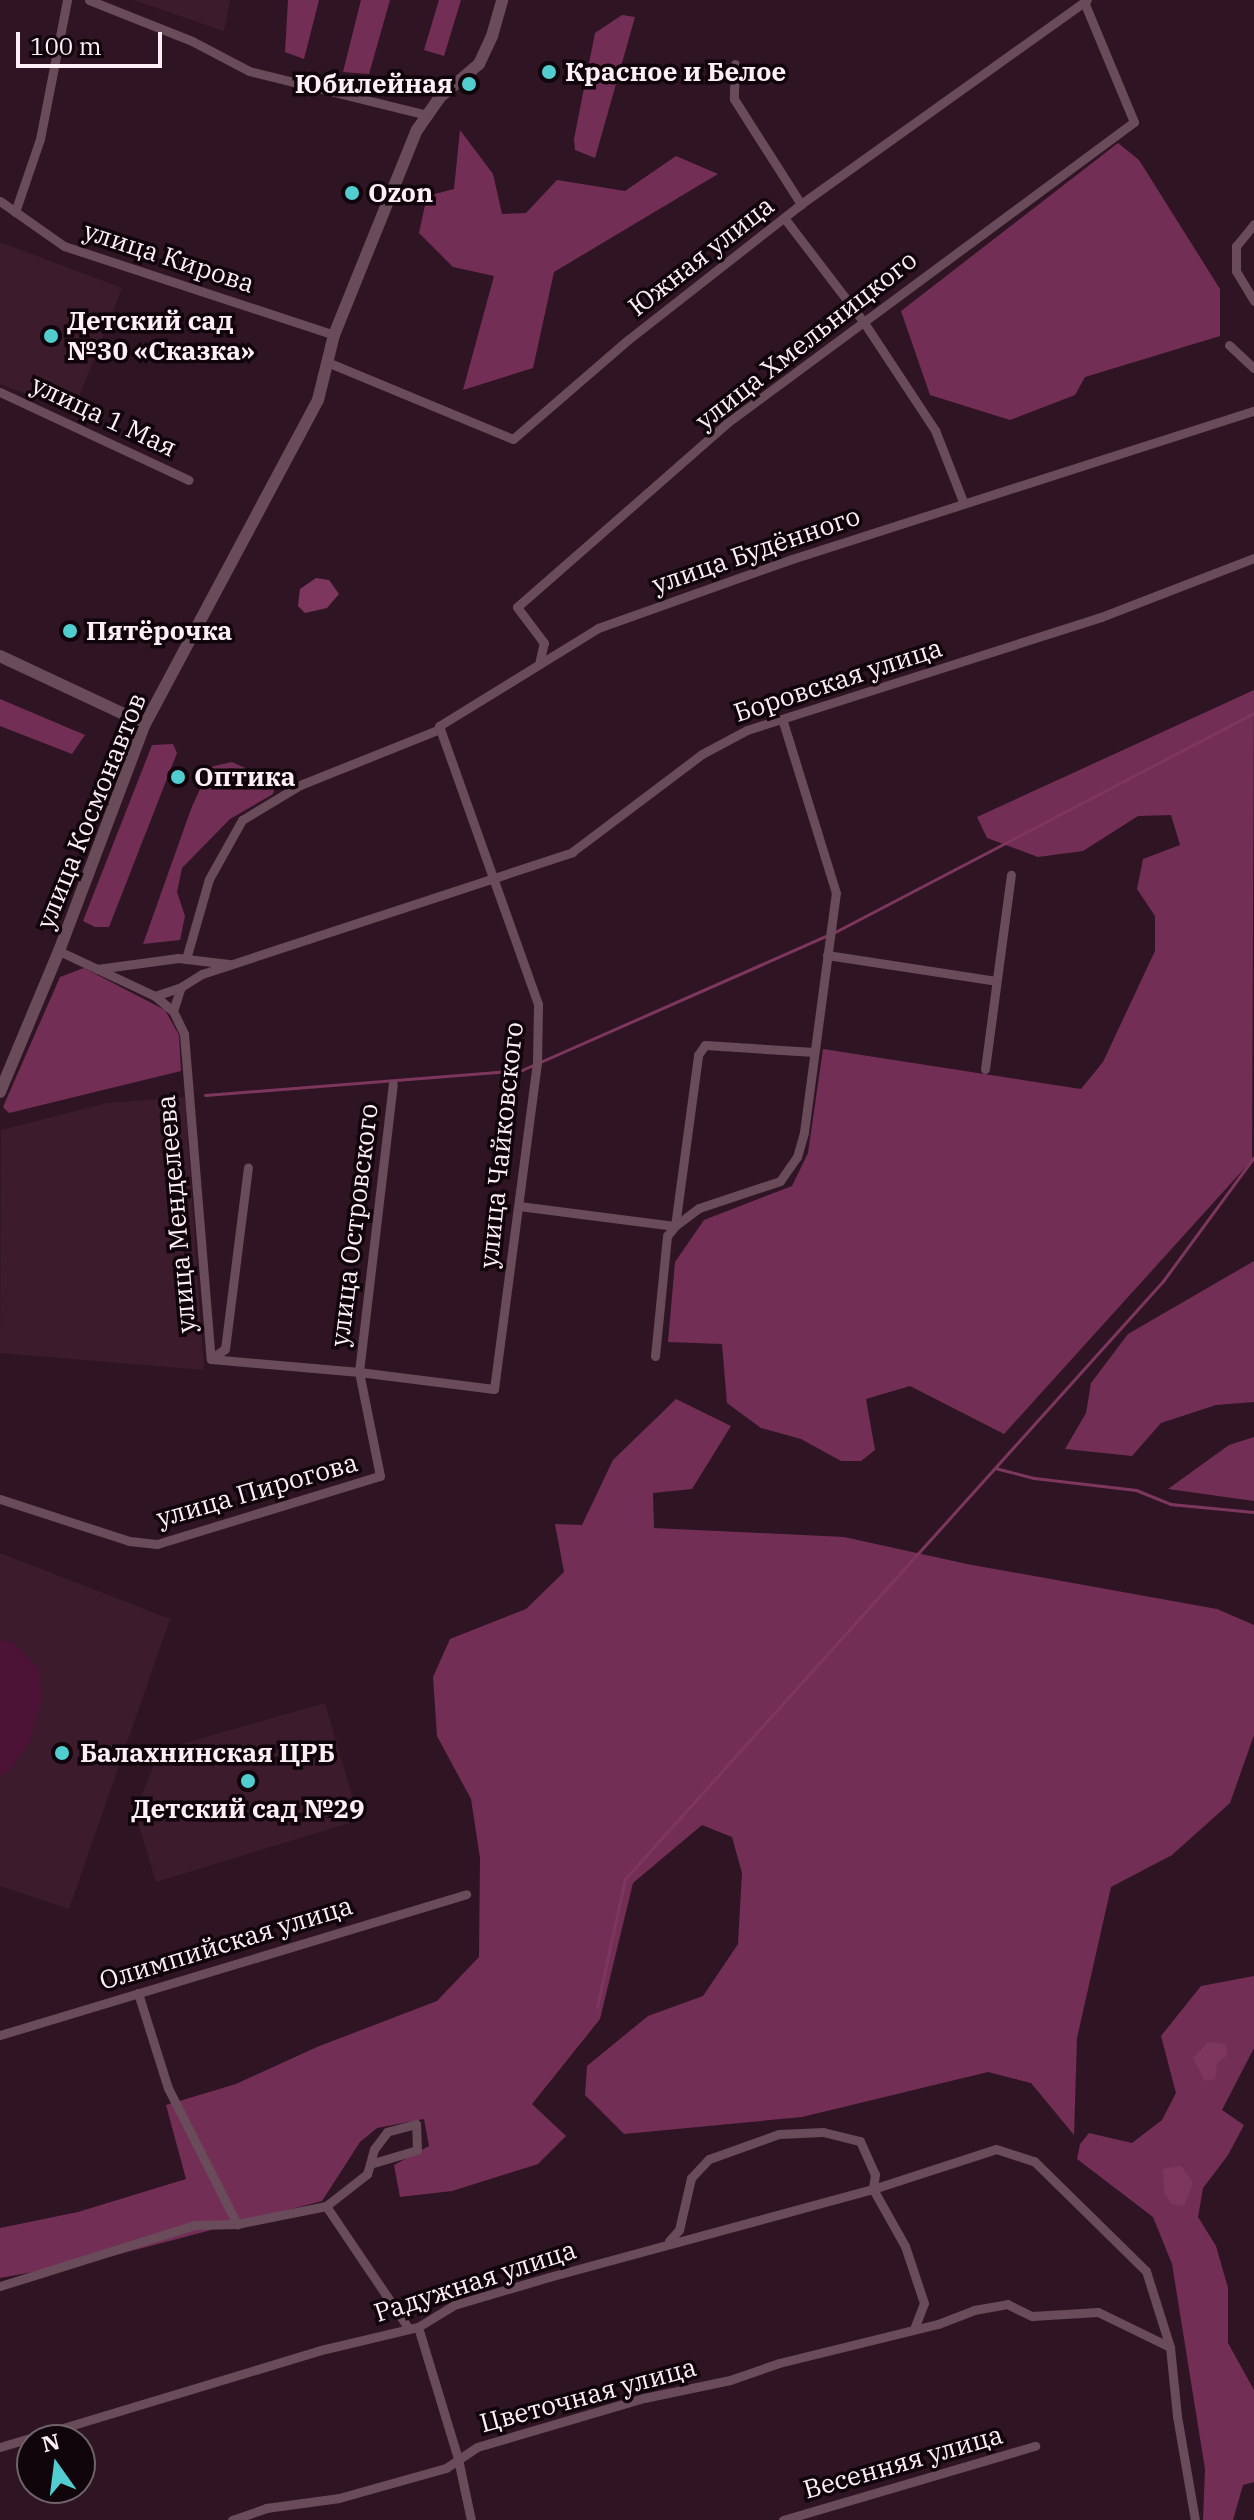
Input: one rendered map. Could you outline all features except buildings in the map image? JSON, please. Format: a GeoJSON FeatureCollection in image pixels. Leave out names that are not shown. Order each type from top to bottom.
{"type":"FeatureCollection","features":[{"type":"Feature","properties":{"kind":"street"},"geometry":{"type":"LineString","coordinates":[[15,212],[40,139],[67,0]]}},
{"type":"Feature","properties":{"kind":"street"},"geometry":{"type":"LineString","coordinates":[[89,0],[192,41],[249,71],[427,115]]}},
{"type":"Feature","properties":{"kind":"street","name":"улица Космонавтов"},"geometry":{"type":"LineString","coordinates":[[0,1092],[59,951],[145,724],[318,400],[334,335],[417,130],[439,98],[479,64],[502,0]]}},
{"type":"Feature","properties":{"kind":"street","name":"улица Хмельницкого"},"geometry":{"type":"LineString","coordinates":[[539,664],[544,643],[517,607],[727,423],[1134,122],[1086,1]]}},
{"type":"Feature","properties":{"kind":"street","name":"Южная улица"},"geometry":{"type":"LineString","coordinates":[[327,362],[513,439],[629,339],[801,204],[1086,1]]}},
{"type":"Feature","properties":{"kind":"street"},"geometry":{"type":"LineString","coordinates":[[735,64],[734,99],[801,204]]}},
{"type":"Feature","properties":{"kind":"street","name":"улица Кирова"},"geometry":{"type":"LineString","coordinates":[[0,201],[64,246],[334,335]]}},
{"type":"Feature","properties":{"kind":"street"},"geometry":{"type":"LineString","coordinates":[[785,219],[863,321],[935,430],[964,504]]}},
{"type":"Feature","properties":{"kind":"street"},"geometry":{"type":"LineString","coordinates":[[1254,224],[1236,246],[1236,271],[1254,301]]}},
{"type":"Feature","properties":{"kind":"street"},"geometry":{"type":"LineString","coordinates":[[1229,345],[1254,368]]}},
{"type":"Feature","properties":{"kind":"street","name":"улица 1 Мая"},"geometry":{"type":"LineString","coordinates":[[0,392],[189,480]]}},
{"type":"Feature","properties":{"kind":"street","name":"улица Будённого"},"geometry":{"type":"LineString","coordinates":[[186,959],[209,879],[242,820],[300,785],[440,729],[439,726],[598,628],[792,559],[1254,411]]}},
{"type":"Feature","properties":{"kind":"street","name":"Боровская улица"},"geometry":{"type":"LineString","coordinates":[[155,996],[181,987],[202,974],[494,881],[572,852],[702,754],[747,730],[1101,617],[1254,558]]}},
{"type":"Feature","properties":{"kind":"street"},"geometry":{"type":"LineString","coordinates":[[0,656],[145,724]]}},
{"type":"Feature","properties":{"kind":"street"},"geometry":{"type":"LineString","coordinates":[[655,1356],[667,1236],[699,1208],[780,1181],[797,1157],[804,1132],[836,893],[782,719]]}},
{"type":"Feature","properties":{"kind":"street","name":"улица Чайковского"},"geometry":{"type":"LineString","coordinates":[[359,1372],[494,1389],[519,1206],[537,1063],[538,1004],[440,729]]}},
{"type":"Feature","properties":{"kind":"street"},"geometry":{"type":"LineString","coordinates":[[985,1069],[1011,875]]}},
{"type":"Feature","properties":{"kind":"street"},"geometry":{"type":"LineString","coordinates":[[59,951],[155,996],[173,1011],[181,987]]}},
{"type":"Feature","properties":{"kind":"street"},"geometry":{"type":"LineString","coordinates":[[827,955],[996,981]]}},
{"type":"Feature","properties":{"kind":"street","name":"Боровская улица"},"geometry":{"type":"LineString","coordinates":[[97,969],[128,962],[186,959],[233,964]]}},
{"type":"Feature","properties":{"kind":"street","name":"улица Менделеева"},"geometry":{"type":"LineString","coordinates":[[173,1011],[184,1034],[211,1359]]}},
{"type":"Feature","properties":{"kind":"street"},"geometry":{"type":"LineString","coordinates":[[675,1226],[698,1055],[705,1045],[814,1052]]}},
{"type":"Feature","properties":{"kind":"street","name":"улица Островского"},"geometry":{"type":"LineString","coordinates":[[359,1372],[393,1084]]}},
{"type":"Feature","properties":{"kind":"street","name":"улица Менделеева"},"geometry":{"type":"LineString","coordinates":[[211,1359],[225,1349],[248,1167]]}},
{"type":"Feature","properties":{"kind":"street"},"geometry":{"type":"LineString","coordinates":[[519,1206],[675,1226]]}},
{"type":"Feature","properties":{"kind":"street"},"geometry":{"type":"LineString","coordinates":[[211,1359],[359,1372]]}},
{"type":"Feature","properties":{"kind":"street","name":"улица Пирогова"},"geometry":{"type":"LineString","coordinates":[[0,1499],[129,1541],[157,1544],[380,1476],[359,1372]]}},
{"type":"Feature","properties":{"kind":"street","name":"Олимпийская улица"},"geometry":{"type":"LineString","coordinates":[[0,2035],[466,1894]]}},
{"type":"Feature","properties":{"kind":"street"},"geometry":{"type":"LineString","coordinates":[[138,1993],[168,2088],[237,2224]]}},
{"type":"Feature","properties":{"kind":"street"},"geometry":{"type":"LineString","coordinates":[[0,2286],[195,2225],[237,2224],[326,2206],[367,2174],[374,2149],[387,2132],[416,2124],[417,2150],[370,2164]]}},
{"type":"Feature","properties":{"kind":"street"},"geometry":{"type":"LineString","coordinates":[[667,2243],[679,2230],[691,2178],[709,2159],[779,2134],[823,2132],[860,2141],[875,2174],[873,2189],[905,2246],[924,2303],[914,2329]]}},
{"type":"Feature","properties":{"kind":"street","name":"Радужная улица"},"geometry":{"type":"LineString","coordinates":[[0,2447],[321,2350],[413,2328],[454,2305],[667,2243],[873,2189],[996,2149],[1034,2161],[1146,2271],[1170,2347],[1177,2416],[1195,2520]]}},
{"type":"Feature","properties":{"kind":"street"},"geometry":{"type":"LineString","coordinates":[[326,2206],[413,2328],[458,2459],[471,2520]]}},
{"type":"Feature","properties":{"kind":"street","name":"Цветочная улица"},"geometry":{"type":"LineString","coordinates":[[232,2520],[266,2508],[339,2498],[446,2468],[477,2447],[629,2402],[730,2380],[779,2363],[1007,2304],[1032,2316],[1098,2312],[1170,2347]]}},
{"type":"Feature","properties":{"kind":"street","name":"Весенняя улица"},"geometry":{"type":"LineString","coordinates":[[783,2520],[1035,2446]]}},
{"type":"Feature","properties":{"kind":"shaded area"},"geometry":{"type":"Polygon","coordinates":[[[133,0],[230,0],[224,31],[133,0]]]}},
{"type":"Feature","properties":{"kind":"shaded area"},"geometry":{"type":"Polygon","coordinates":[[[288,0],[319,0],[304,59],[285,52],[288,0]]]}},
{"type":"Feature","properties":{"kind":"shaded area"},"geometry":{"type":"Polygon","coordinates":[[[361,0],[390,0],[369,74],[343,72],[361,0]]]}},
{"type":"Feature","properties":{"kind":"shaded area"},"geometry":{"type":"Polygon","coordinates":[[[439,0],[461,0],[444,56],[424,50],[439,0]]]}},
{"type":"Feature","properties":{"kind":"shaded area"},"geometry":{"type":"Polygon","coordinates":[[[622,15],[635,17],[595,158],[575,150],[574,139],[595,33],[622,15]]]}},
{"type":"Feature","properties":{"kind":"shaded area"},"geometry":{"type":"Polygon","coordinates":[[[460,130],[493,174],[502,214],[526,213],[557,180],[625,191],[676,156],[718,174],[554,272],[533,368],[463,390],[494,276],[453,267],[419,233],[427,196],[454,189],[460,130]]]}},
{"type":"Feature","properties":{"kind":"shaded area"},"geometry":{"type":"Polygon","coordinates":[[[1118,143],[1139,160],[1220,289],[1220,336],[1085,377],[1075,395],[1010,420],[930,395],[901,311],[1118,143]]]}},
{"type":"Feature","properties":{"kind":"shaded area","name":"Детский сад №30 «Сказка»"},"geometry":{"type":"Polygon","coordinates":[[[0,242],[122,288],[73,412],[0,384],[0,242]]]}},
{"type":"Feature","properties":{"kind":"shaded area"},"geometry":{"type":"Polygon","coordinates":[[[316,578],[329,580],[339,594],[327,608],[305,613],[298,606],[300,589],[316,578]]]}},
{"type":"Feature","properties":{"kind":"shaded area"},"geometry":{"type":"Polygon","coordinates":[[[1254,690],[1252,1160],[1004,1434],[910,1386],[866,1399],[875,1450],[861,1461],[841,1461],[801,1439],[761,1428],[727,1403],[722,1344],[668,1342],[675,1262],[704,1220],[792,1186],[808,1153],[823,1049],[1081,1089],[1103,1062],[1155,951],[1155,916],[1137,889],[1143,859],[1180,845],[1171,815],[1138,816],[1083,851],[1038,857],[987,838],[977,817],[1254,690]]]}},
{"type":"Feature","properties":{"kind":"shaded area"},"geometry":{"type":"Polygon","coordinates":[[[0,699],[85,735],[72,754],[0,726],[0,699]]]}},
{"type":"Feature","properties":{"kind":"shaded area"},"geometry":{"type":"Polygon","coordinates":[[[173,744],[177,753],[109,927],[95,927],[83,921],[152,745],[173,744]]]}},
{"type":"Feature","properties":{"kind":"shaded area"},"geometry":{"type":"Polygon","coordinates":[[[232,762],[276,782],[273,794],[230,819],[182,868],[177,892],[185,916],[180,940],[143,944],[191,809],[210,767],[232,762]]]}},
{"type":"Feature","properties":{"kind":"shaded area"},"geometry":{"type":"Polygon","coordinates":[[[84,968],[165,1010],[179,1035],[181,1071],[9,1113],[3,1107],[60,977],[84,968]]]}},
{"type":"Feature","properties":{"kind":"shaded area"},"geometry":{"type":"Polygon","coordinates":[[[185,1097],[204,1370],[0,1353],[1,1130],[107,1103],[185,1097]]]}},
{"type":"Feature","properties":{"kind":"shaded area"},"geometry":{"type":"Polygon","coordinates":[[[1254,1261],[1254,1402],[1216,1405],[1161,1423],[1132,1456],[1065,1449],[1086,1413],[1091,1383],[1128,1334],[1254,1261]]]}},
{"type":"Feature","properties":{"kind":"shaded area"},"geometry":{"type":"Polygon","coordinates":[[[676,1399],[731,1426],[692,1489],[653,1493],[654,1528],[844,1537],[967,1564],[1217,1609],[1254,1625],[1254,1735],[1230,1803],[1172,1855],[1111,1887],[1077,2038],[1074,2135],[1031,2083],[988,2072],[802,2117],[624,2134],[585,2095],[587,2066],[648,2016],[703,1996],[738,1944],[742,1873],[732,1837],[702,1825],[633,1883],[600,2019],[532,2104],[566,2136],[538,2164],[452,2191],[400,2197],[394,2165],[429,2146],[424,2119],[377,2128],[360,2142],[322,2201],[93,2261],[0,2278],[0,2228],[78,2212],[186,2179],[166,2105],[236,2084],[317,2047],[437,2001],[479,1957],[480,1858],[471,1799],[437,1736],[433,1677],[450,1639],[526,1609],[564,1572],[555,1524],[582,1525],[613,1460],[676,1399]]]}},
{"type":"Feature","properties":{"kind":"shaded area"},"geometry":{"type":"Polygon","coordinates":[[[1254,1437],[1254,1501],[1168,1489],[1229,1445],[1254,1437]]]}},
{"type":"Feature","properties":{"kind":"shaded area","name":"Балахнинская ЦРБ"},"geometry":{"type":"Polygon","coordinates":[[[0,1553],[170,1619],[69,1909],[0,1886],[0,1553]]]}},
{"type":"Feature","properties":{"kind":"shaded area"},"geometry":{"type":"Polygon","coordinates":[[[0,1640],[12,1642],[40,1670],[41,1702],[29,1743],[10,1770],[0,1775],[0,1640]]]}},
{"type":"Feature","properties":{"kind":"shaded area","name":"Детский сад №29"},"geometry":{"type":"Polygon","coordinates":[[[325,1703],[359,1820],[156,1882],[135,1812],[160,1750],[325,1703]]]}},
{"type":"Feature","properties":{"kind":"shaded area"},"geometry":{"type":"Polygon","coordinates":[[[1254,1976],[1254,2048],[1222,2110],[1244,2125],[1228,2155],[1203,2188],[1198,2217],[1216,2246],[1228,2288],[1228,2343],[1254,2390],[1254,2482],[1243,2485],[1233,2520],[1203,2520],[1205,2469],[1172,2264],[1153,2217],[1077,2159],[1080,2144],[1089,2133],[1132,2143],[1162,2120],[1176,2093],[1161,2036],[1201,1986],[1254,1976]]]}},
{"type":"Feature","properties":{"kind":"shaded area"},"geometry":{"type":"Polygon","coordinates":[[[1208,2042],[1225,2044],[1228,2055],[1217,2063],[1215,2079],[1205,2081],[1193,2058],[1208,2042]]]}},
{"type":"Feature","properties":{"kind":"shaded area"},"geometry":{"type":"Polygon","coordinates":[[[1181,2166],[1193,2182],[1184,2206],[1171,2204],[1164,2192],[1163,2169],[1181,2166]]]}},
{"type":"Feature","properties":{"kind":"waterway"},"geometry":{"type":"LineString","coordinates":[[835,932],[1254,713]]}},
{"type":"Feature","properties":{"kind":"waterway"},"geometry":{"type":"LineString","coordinates":[[205,1095],[522,1070],[828,935]]}},
{"type":"Feature","properties":{"kind":"waterway"},"geometry":{"type":"LineString","coordinates":[[597,2007],[625,1879],[1163,1281],[1254,1157]]}},
{"type":"Feature","properties":{"kind":"waterway"},"geometry":{"type":"LineString","coordinates":[[995,1468],[1034,1478],[1136,1490],[1170,1504],[1254,1512]]}},
{"type":"Feature","properties":{"kind":"place","name":"Красное и Белое"},"geometry":{"type":"Point","coordinates":[549,72]}},
{"type":"Feature","properties":{"kind":"place","name":"Юбилейная"},"geometry":{"type":"Point","coordinates":[469,84]}},
{"type":"Feature","properties":{"kind":"place","name":"Ozon"},"geometry":{"type":"Point","coordinates":[352,193]}},
{"type":"Feature","properties":{"kind":"place","name":"Детский сад №30 «Сказка»"},"geometry":{"type":"Point","coordinates":[51,336]}},
{"type":"Feature","properties":{"kind":"place","name":"Пятёрочка"},"geometry":{"type":"Point","coordinates":[70,631]}},
{"type":"Feature","properties":{"kind":"place","name":"Оптика"},"geometry":{"type":"Point","coordinates":[178,777]}},
{"type":"Feature","properties":{"kind":"place","name":"Балахнинская ЦРБ"},"geometry":{"type":"Point","coordinates":[62,1753]}},
{"type":"Feature","properties":{"kind":"place","name":"Детский сад №29"},"geometry":{"type":"Point","coordinates":[248,1781]}}]}
